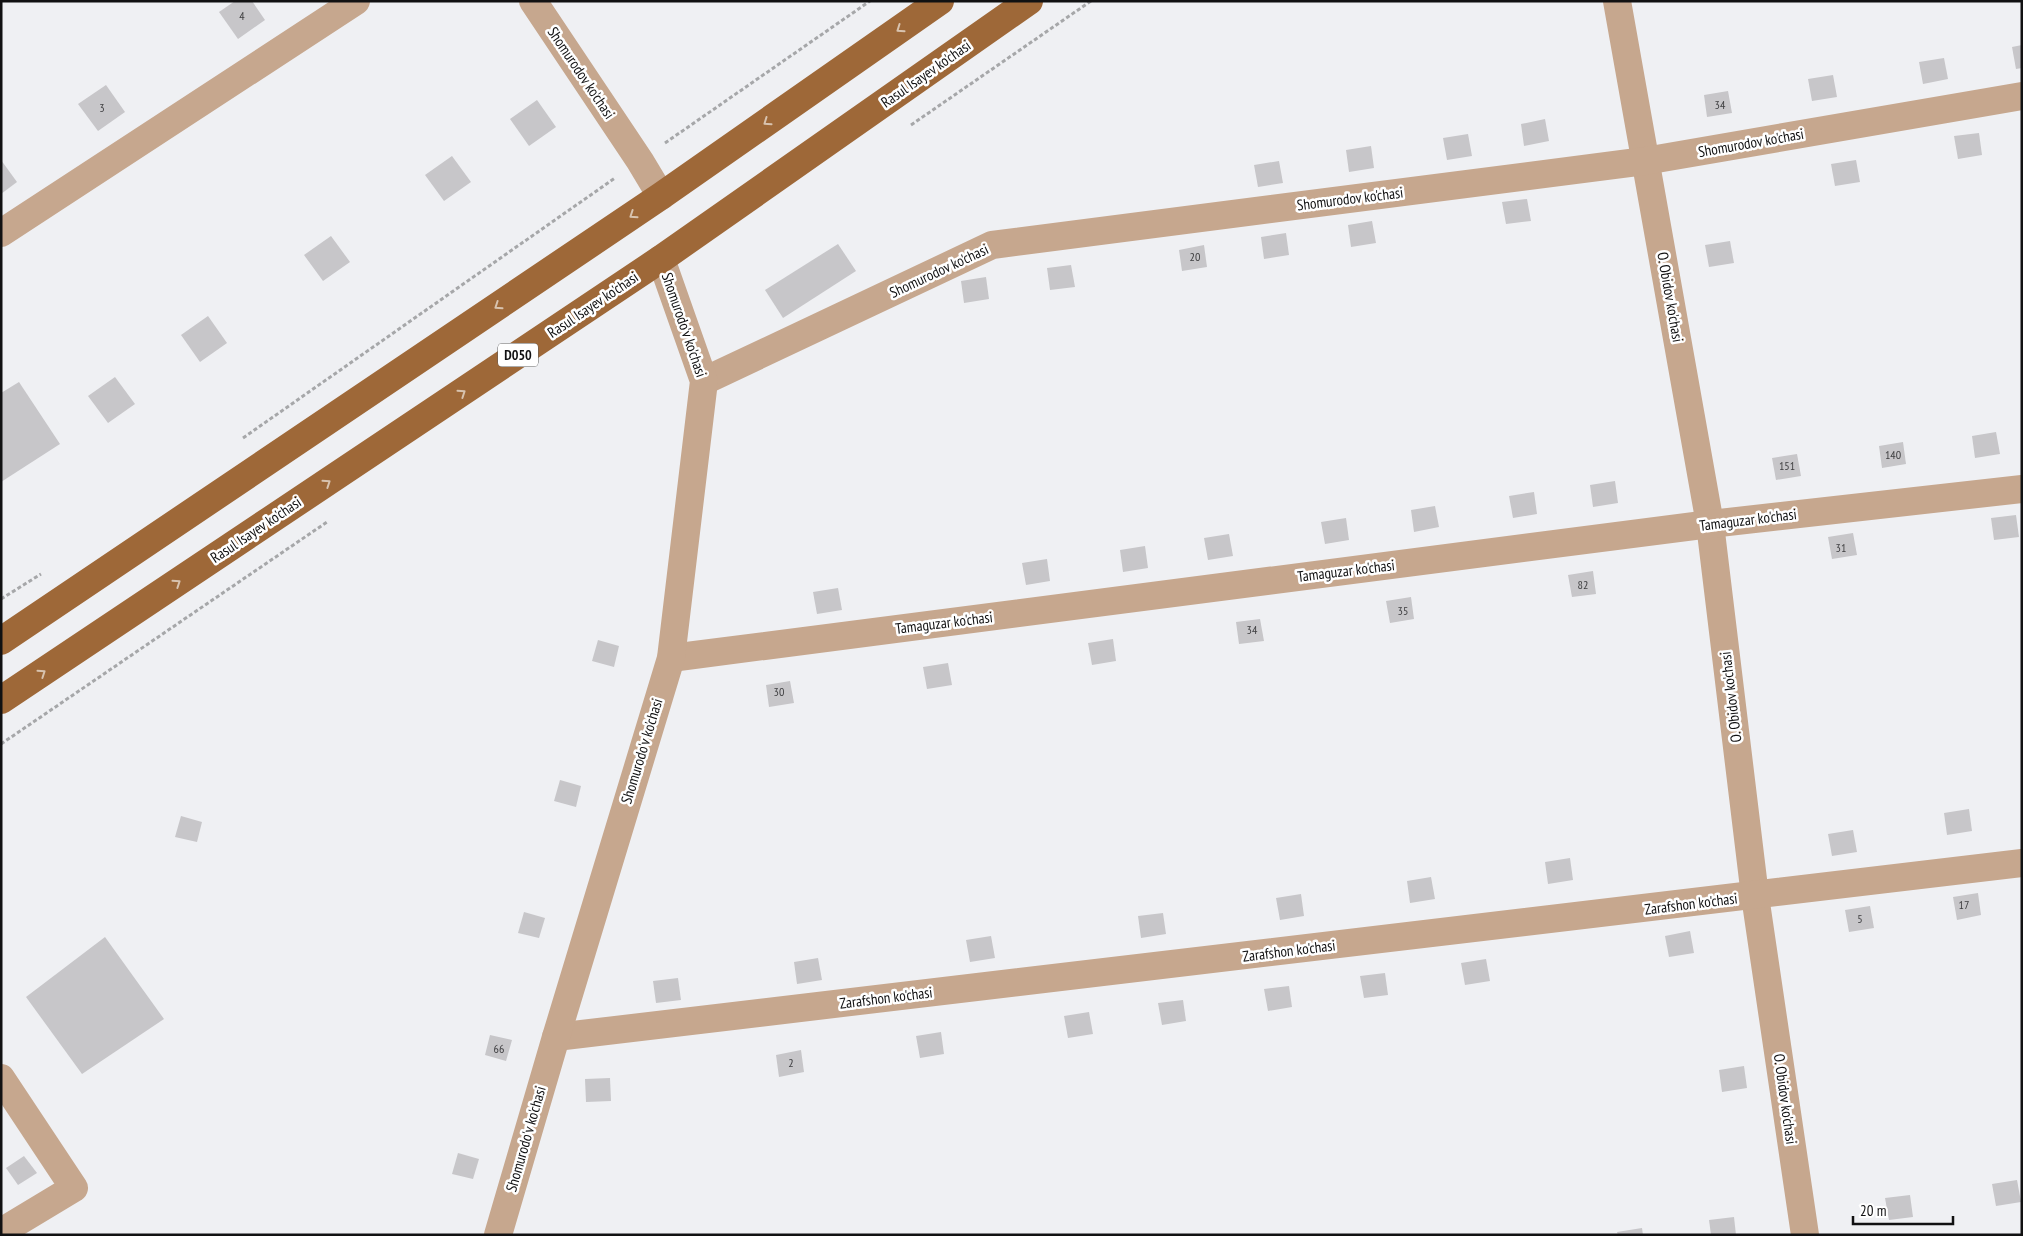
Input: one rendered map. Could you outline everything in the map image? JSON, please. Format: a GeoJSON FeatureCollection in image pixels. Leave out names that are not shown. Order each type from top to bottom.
{"type":"FeatureCollection","features":[{"type":"Feature","properties":{"kind":"main road"},"geometry":{"type":"LineString","coordinates":[[1,642],[661,196],[940,1]]}},
{"type":"Feature","properties":{"kind":"main road","name":"Rasul Isayev ko'chasi"},"geometry":{"type":"LineString","coordinates":[[1,700],[661,259],[1029,1]]}},
{"type":"Feature","properties":{"kind":"street"},"geometry":{"type":"LineString","coordinates":[[1,233],[356,1]]}},
{"type":"Feature","properties":{"kind":"street","name":"Shomurodov ko'chasi"},"geometry":{"type":"LineString","coordinates":[[533,1],[640,161],[661,196]]}},
{"type":"Feature","properties":{"kind":"street","name":"O. Obidov ko'chasi"},"geometry":{"type":"LineString","coordinates":[[1617,1],[1710,524],[1755,896],[1805,1235]]}},
{"type":"Feature","properties":{"kind":"street","name":"Shomurodov ko'chasi"},"geometry":{"type":"LineString","coordinates":[[704,381],[992,245],[1646,161],[2022,96]]}},
{"type":"Feature","properties":{"kind":"street","name":"Shomurodo'v ko'chasi"},"geometry":{"type":"LineString","coordinates":[[498,1235],[670,658],[704,381],[661,259]]}},
{"type":"Feature","properties":{"kind":"street","name":"Tamaguzar ko'chasi"},"geometry":{"type":"LineString","coordinates":[[670,658],[1710,524],[2022,489]]}},
{"type":"Feature","properties":{"kind":"street","name":"Zarafshon ko'chasi"},"geometry":{"type":"LineString","coordinates":[[556,1036],[2022,863]]}},
{"type":"Feature","properties":{"kind":"street"},"geometry":{"type":"LineString","coordinates":[[1,1078],[74,1188],[1,1232]]}},
{"type":"Feature","properties":{"kind":"path"},"geometry":{"type":"LineString","coordinates":[[239,440],[870,1]]}},
{"type":"Feature","properties":{"kind":"path"},"geometry":{"type":"LineString","coordinates":[[1,599],[42,573]]}},
{"type":"Feature","properties":{"kind":"building"},"geometry":{"type":"Polygon","coordinates":[[[235,1],[252,1],[265,20],[238,39],[219,12],[235,1]]]}},
{"type":"Feature","properties":{"kind":"building"},"geometry":{"type":"Polygon","coordinates":[[[2022,45],[2022,68],[2016,69],[2012,47],[2022,45]]]}},
{"type":"Feature","properties":{"kind":"building"},"geometry":{"type":"Polygon","coordinates":[[[1944,58],[1948,79],[1923,84],[1919,62],[1944,58]]]}},
{"type":"Feature","properties":{"kind":"building"},"geometry":{"type":"Polygon","coordinates":[[[1833,75],[1837,97],[1812,101],[1808,79],[1833,75]]]}},
{"type":"Feature","properties":{"kind":"building"},"geometry":{"type":"Polygon","coordinates":[[[106,85],[125,112],[98,131],[78,104],[106,85]]]}},
{"type":"Feature","properties":{"kind":"building"},"geometry":{"type":"Polygon","coordinates":[[[1728,91],[1732,113],[1707,117],[1704,95],[1728,91]]]}},
{"type":"Feature","properties":{"kind":"building"},"geometry":{"type":"Polygon","coordinates":[[[537,100],[556,127],[529,146],[510,119],[537,100]]]}},
{"type":"Feature","properties":{"kind":"building"},"geometry":{"type":"Polygon","coordinates":[[[1545,119],[1549,141],[1524,146],[1521,124],[1545,119]]]}},
{"type":"Feature","properties":{"kind":"building"},"geometry":{"type":"Polygon","coordinates":[[[1979,133],[1982,155],[1958,159],[1954,136],[1979,133]]]}},
{"type":"Feature","properties":{"kind":"building"},"geometry":{"type":"Polygon","coordinates":[[[1468,134],[1472,156],[1447,160],[1443,138],[1468,134]]]}},
{"type":"Feature","properties":{"kind":"building"},"geometry":{"type":"Polygon","coordinates":[[[1371,146],[1374,168],[1349,172],[1346,150],[1371,146]]]}},
{"type":"Feature","properties":{"kind":"building"},"geometry":{"type":"Polygon","coordinates":[[[452,156],[471,182],[444,201],[425,175],[452,156]]]}},
{"type":"Feature","properties":{"kind":"building"},"geometry":{"type":"Polygon","coordinates":[[[1,160],[17,182],[1,194],[1,160]]]}},
{"type":"Feature","properties":{"kind":"building"},"geometry":{"type":"Polygon","coordinates":[[[1856,160],[1860,182],[1835,186],[1831,164],[1856,160]]]}},
{"type":"Feature","properties":{"kind":"building"},"geometry":{"type":"Polygon","coordinates":[[[1279,161],[1283,183],[1258,187],[1254,165],[1279,161]]]}},
{"type":"Feature","properties":{"kind":"building"},"geometry":{"type":"Polygon","coordinates":[[[1527,199],[1531,221],[1506,224],[1502,202],[1527,199]]]}},
{"type":"Feature","properties":{"kind":"building"},"geometry":{"type":"Polygon","coordinates":[[[1372,221],[1376,243],[1351,247],[1348,225],[1372,221]]]}},
{"type":"Feature","properties":{"kind":"building"},"geometry":{"type":"Polygon","coordinates":[[[1286,233],[1289,255],[1264,259],[1261,237],[1286,233]]]}},
{"type":"Feature","properties":{"kind":"building"},"geometry":{"type":"Polygon","coordinates":[[[331,236],[350,262],[323,281],[304,255],[331,236]]]}},
{"type":"Feature","properties":{"kind":"building"},"geometry":{"type":"Polygon","coordinates":[[[1730,241],[1734,263],[1709,267],[1705,245],[1730,241]]]}},
{"type":"Feature","properties":{"kind":"building"},"geometry":{"type":"Polygon","coordinates":[[[838,244],[856,271],[783,318],[765,290],[838,244]]]}},
{"type":"Feature","properties":{"kind":"building"},"geometry":{"type":"Polygon","coordinates":[[[1204,245],[1207,267],[1182,271],[1179,250],[1204,245]]]}},
{"type":"Feature","properties":{"kind":"building"},"geometry":{"type":"Polygon","coordinates":[[[1071,265],[1075,287],[1050,290],[1047,268],[1071,265]]]}},
{"type":"Feature","properties":{"kind":"building"},"geometry":{"type":"Polygon","coordinates":[[[986,277],[989,299],[964,303],[961,281],[986,277]]]}},
{"type":"Feature","properties":{"kind":"building"},"geometry":{"type":"Polygon","coordinates":[[[208,316],[227,343],[200,362],[181,335],[208,316]]]}},
{"type":"Feature","properties":{"kind":"building"},"geometry":{"type":"Polygon","coordinates":[[[115,377],[135,404],[108,423],[88,396],[115,377]]]}},
{"type":"Feature","properties":{"kind":"building"},"geometry":{"type":"Polygon","coordinates":[[[19,382],[60,444],[1,482],[1,393],[19,382]]]}},
{"type":"Feature","properties":{"kind":"building"},"geometry":{"type":"Polygon","coordinates":[[[1996,432],[2000,454],[1975,458],[1972,436],[1996,432]]]}},
{"type":"Feature","properties":{"kind":"building"},"geometry":{"type":"Polygon","coordinates":[[[1903,442],[1906,464],[1882,468],[1879,446],[1903,442]]]}},
{"type":"Feature","properties":{"kind":"building"},"geometry":{"type":"Polygon","coordinates":[[[1797,454],[1801,476],[1776,480],[1772,458],[1797,454]]]}},
{"type":"Feature","properties":{"kind":"building"},"geometry":{"type":"Polygon","coordinates":[[[1615,481],[1618,503],[1593,507],[1590,485],[1615,481]]]}},
{"type":"Feature","properties":{"kind":"building"},"geometry":{"type":"Polygon","coordinates":[[[1534,492],[1537,514],[1513,518],[1509,496],[1534,492]]]}},
{"type":"Feature","properties":{"kind":"building"},"geometry":{"type":"Polygon","coordinates":[[[1435,506],[1439,527],[1414,532],[1411,510],[1435,506]]]}},
{"type":"Feature","properties":{"kind":"building"},"geometry":{"type":"Polygon","coordinates":[[[2016,515],[2019,537],[1994,540],[1991,518],[2016,515]]]}},
{"type":"Feature","properties":{"kind":"building"},"geometry":{"type":"Polygon","coordinates":[[[1346,518],[1349,540],[1325,544],[1321,522],[1346,518]]]}},
{"type":"Feature","properties":{"kind":"building"},"geometry":{"type":"Polygon","coordinates":[[[1853,533],[1857,555],[1832,559],[1828,537],[1853,533]]]}},
{"type":"Feature","properties":{"kind":"building"},"geometry":{"type":"Polygon","coordinates":[[[1229,534],[1233,556],[1208,560],[1204,538],[1229,534]]]}},
{"type":"Feature","properties":{"kind":"building"},"geometry":{"type":"Polygon","coordinates":[[[1145,546],[1148,568],[1123,572],[1120,550],[1145,546]]]}},
{"type":"Feature","properties":{"kind":"building"},"geometry":{"type":"Polygon","coordinates":[[[1047,559],[1050,581],[1026,585],[1022,563],[1047,559]]]}},
{"type":"Feature","properties":{"kind":"building"},"geometry":{"type":"Polygon","coordinates":[[[1593,571],[1596,594],[1572,597],[1568,575],[1593,571]]]}},
{"type":"Feature","properties":{"kind":"building"},"geometry":{"type":"Polygon","coordinates":[[[838,588],[842,610],[817,614],[813,592],[838,588]]]}},
{"type":"Feature","properties":{"kind":"building"},"geometry":{"type":"Polygon","coordinates":[[[1411,597],[1414,619],[1390,623],[1386,601],[1411,597]]]}},
{"type":"Feature","properties":{"kind":"building"},"geometry":{"type":"Polygon","coordinates":[[[1260,619],[1264,641],[1239,644],[1236,622],[1260,619]]]}},
{"type":"Feature","properties":{"kind":"building"},"geometry":{"type":"Polygon","coordinates":[[[1113,639],[1116,661],[1092,665],[1088,643],[1113,639]]]}},
{"type":"Feature","properties":{"kind":"building"},"geometry":{"type":"Polygon","coordinates":[[[598,640],[619,646],[614,667],[592,661],[598,640]]]}},
{"type":"Feature","properties":{"kind":"building"},"geometry":{"type":"Polygon","coordinates":[[[948,663],[952,685],[927,689],[923,667],[948,663]]]}},
{"type":"Feature","properties":{"kind":"building"},"geometry":{"type":"Polygon","coordinates":[[[790,681],[794,703],[769,707],[766,685],[790,681]]]}},
{"type":"Feature","properties":{"kind":"building"},"geometry":{"type":"Polygon","coordinates":[[[560,780],[581,786],[576,807],[554,801],[560,780]]]}},
{"type":"Feature","properties":{"kind":"building"},"geometry":{"type":"Polygon","coordinates":[[[1969,809],[1972,831],[1947,835],[1944,813],[1969,809]]]}},
{"type":"Feature","properties":{"kind":"building"},"geometry":{"type":"Polygon","coordinates":[[[181,816],[202,822],[197,842],[175,837],[181,816]]]}},
{"type":"Feature","properties":{"kind":"building"},"geometry":{"type":"Polygon","coordinates":[[[1853,830],[1857,852],[1832,856],[1828,834],[1853,830]]]}},
{"type":"Feature","properties":{"kind":"building"},"geometry":{"type":"Polygon","coordinates":[[[1570,858],[1573,880],[1548,884],[1545,862],[1570,858]]]}},
{"type":"Feature","properties":{"kind":"building"},"geometry":{"type":"Polygon","coordinates":[[[1431,877],[1435,899],[1410,903],[1407,881],[1431,877]]]}},
{"type":"Feature","properties":{"kind":"building"},"geometry":{"type":"Polygon","coordinates":[[[1978,893],[1981,915],[1957,920],[1953,897],[1978,893]]]}},
{"type":"Feature","properties":{"kind":"building"},"geometry":{"type":"Polygon","coordinates":[[[1301,894],[1304,916],[1280,920],[1276,898],[1301,894]]]}},
{"type":"Feature","properties":{"kind":"building"},"geometry":{"type":"Polygon","coordinates":[[[1870,906],[1874,928],[1849,932],[1845,910],[1870,906]]]}},
{"type":"Feature","properties":{"kind":"building"},"geometry":{"type":"Polygon","coordinates":[[[524,912],[545,918],[539,938],[518,933],[524,912]]]}},
{"type":"Feature","properties":{"kind":"building"},"geometry":{"type":"Polygon","coordinates":[[[1163,913],[1166,934],[1141,938],[1138,916],[1163,913]]]}},
{"type":"Feature","properties":{"kind":"building"},"geometry":{"type":"Polygon","coordinates":[[[1690,931],[1694,953],[1669,957],[1665,936],[1690,931]]]}},
{"type":"Feature","properties":{"kind":"building"},"geometry":{"type":"Polygon","coordinates":[[[991,936],[995,958],[970,962],[966,940],[991,936]]]}},
{"type":"Feature","properties":{"kind":"building"},"geometry":{"type":"Polygon","coordinates":[[[105,937],[164,1019],[82,1074],[26,997],[105,937]]]}},
{"type":"Feature","properties":{"kind":"building"},"geometry":{"type":"Polygon","coordinates":[[[818,958],[822,980],[797,984],[794,962],[818,958]]]}},
{"type":"Feature","properties":{"kind":"building"},"geometry":{"type":"Polygon","coordinates":[[[1486,959],[1490,981],[1465,985],[1461,963],[1486,959]]]}},
{"type":"Feature","properties":{"kind":"building"},"geometry":{"type":"Polygon","coordinates":[[[1385,973],[1388,995],[1364,998],[1360,976],[1385,973]]]}},
{"type":"Feature","properties":{"kind":"building"},"geometry":{"type":"Polygon","coordinates":[[[678,978],[681,1000],[656,1003],[653,981],[678,978]]]}},
{"type":"Feature","properties":{"kind":"building"},"geometry":{"type":"Polygon","coordinates":[[[1289,986],[1292,1007],[1268,1011],[1264,989],[1289,986]]]}},
{"type":"Feature","properties":{"kind":"building"},"geometry":{"type":"Polygon","coordinates":[[[1183,1000],[1186,1021],[1162,1025],[1158,1003],[1183,1000]]]}},
{"type":"Feature","properties":{"kind":"building"},"geometry":{"type":"Polygon","coordinates":[[[1089,1012],[1093,1034],[1068,1038],[1064,1016],[1089,1012]]]}},
{"type":"Feature","properties":{"kind":"building"},"geometry":{"type":"Polygon","coordinates":[[[941,1032],[944,1054],[920,1058],[916,1036],[941,1032]]]}},
{"type":"Feature","properties":{"kind":"building"},"geometry":{"type":"Polygon","coordinates":[[[490,1035],[512,1040],[506,1061],[485,1055],[490,1035]]]}},
{"type":"Feature","properties":{"kind":"building"},"geometry":{"type":"Polygon","coordinates":[[[801,1050],[804,1072],[779,1077],[776,1055],[801,1050]]]}},
{"type":"Feature","properties":{"kind":"building"},"geometry":{"type":"Polygon","coordinates":[[[1744,1066],[1747,1088],[1722,1092],[1719,1070],[1744,1066]]]}},
{"type":"Feature","properties":{"kind":"building"},"geometry":{"type":"Polygon","coordinates":[[[610,1078],[611,1101],[586,1102],[585,1079],[610,1078]]]}},
{"type":"Feature","properties":{"kind":"building"},"geometry":{"type":"Polygon","coordinates":[[[458,1153],[479,1159],[473,1179],[452,1174],[458,1153]]]}},
{"type":"Feature","properties":{"kind":"building"},"geometry":{"type":"Polygon","coordinates":[[[24,1156],[37,1173],[18,1185],[6,1168],[24,1156]]]}},
{"type":"Feature","properties":{"kind":"building"},"geometry":{"type":"Polygon","coordinates":[[[2017,1180],[2021,1202],[1996,1206],[1992,1184],[2017,1180]]]}},
{"type":"Feature","properties":{"kind":"building"},"geometry":{"type":"Polygon","coordinates":[[[1910,1195],[1913,1217],[1889,1220],[1885,1198],[1910,1195]]]}},
{"type":"Feature","properties":{"kind":"building"},"geometry":{"type":"Polygon","coordinates":[[[1734,1217],[1736,1235],[1711,1235],[1709,1220],[1734,1217]]]}},
{"type":"Feature","properties":{"kind":"building"},"geometry":{"type":"Polygon","coordinates":[[[1642,1228],[1643,1235],[1618,1235],[1617,1232],[1642,1228]]]}}]}
